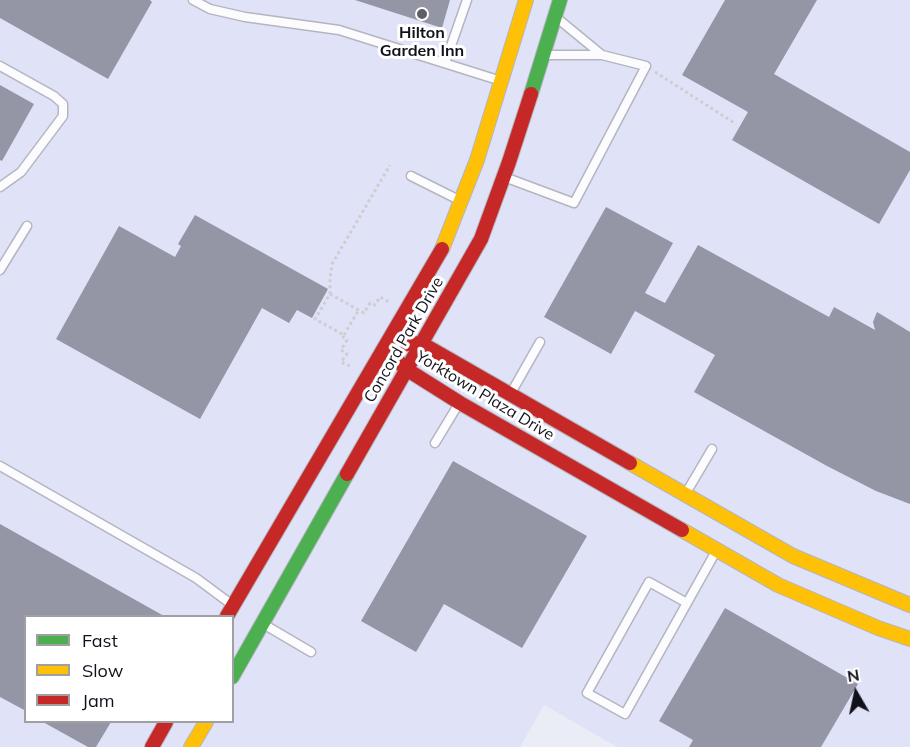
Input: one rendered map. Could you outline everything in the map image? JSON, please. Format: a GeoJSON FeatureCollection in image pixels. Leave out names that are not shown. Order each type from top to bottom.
{"type":"FeatureCollection","features":[{"type":"Feature","properties":{"kind":"street","name":"Concord Park Drive"},"geometry":{"type":"LineString","coordinates":[[244,616],[422,344],[481,239],[543,55],[533,31],[526,0]]}},
{"type":"Feature","properties":{"kind":"street","name":"Concord Park Drive"},"geometry":{"type":"LineString","coordinates":[[234,667],[244,616],[384,346],[442,248],[462,201],[502,81],[533,31],[555,16],[560,0]]}},
{"type":"Feature","properties":{"kind":"street","name":"Yorktown Plaza Drive"},"geometry":{"type":"LineString","coordinates":[[384,346],[422,344],[793,556],[910,605]]}},
{"type":"Feature","properties":{"kind":"street","name":"Yorktown Plaza Drive"},"geometry":{"type":"LineString","coordinates":[[384,346],[406,369],[460,403],[778,585],[878,628],[910,639]]}},
{"type":"Feature","properties":{"kind":"street"},"geometry":{"type":"LineString","coordinates":[[652,513],[685,494]]}},
{"type":"Feature","properties":{"kind":"street"},"geometry":{"type":"LineString","coordinates":[[152,747],[165,723]]}},
{"type":"Feature","properties":{"kind":"street"},"geometry":{"type":"LineString","coordinates":[[191,747],[205,723]]}},
{"type":"Feature","properties":{"kind":"lane"},"geometry":{"type":"LineString","coordinates":[[193,0],[210,9],[245,17],[339,30],[502,81]]}},
{"type":"Feature","properties":{"kind":"lane"},"geometry":{"type":"LineString","coordinates":[[445,63],[467,0]]}},
{"type":"Feature","properties":{"kind":"lane"},"geometry":{"type":"LineString","coordinates":[[555,16],[602,55]]}},
{"type":"Feature","properties":{"kind":"lane"},"geometry":{"type":"LineString","coordinates":[[503,177],[574,203],[646,66],[602,55],[543,55]]}},
{"type":"Feature","properties":{"kind":"lane"},"geometry":{"type":"LineString","coordinates":[[0,66],[54,96],[63,104],[63,116],[21,172],[0,187]]}},
{"type":"Feature","properties":{"kind":"lane"},"geometry":{"type":"LineString","coordinates":[[411,176],[462,201]]}},
{"type":"Feature","properties":{"kind":"lane"},"geometry":{"type":"LineString","coordinates":[[0,270],[27,226]]}},
{"type":"Feature","properties":{"kind":"lane"},"geometry":{"type":"LineString","coordinates":[[510,394],[540,342]]}},
{"type":"Feature","properties":{"kind":"lane"},"geometry":{"type":"LineString","coordinates":[[435,443],[460,403]]}},
{"type":"Feature","properties":{"kind":"lane"},"geometry":{"type":"LineString","coordinates":[[685,494],[712,449]]}},
{"type":"Feature","properties":{"kind":"lane"},"geometry":{"type":"LineString","coordinates":[[0,466],[196,578],[244,616],[311,652]]}},
{"type":"Feature","properties":{"kind":"lane"},"geometry":{"type":"LineString","coordinates":[[687,603],[649,582],[587,693],[625,714],[717,550]]}},
{"type":"Feature","properties":{"kind":"path"},"geometry":{"type":"LineString","coordinates":[[646,66],[736,124]]}},
{"type":"Feature","properties":{"kind":"path"},"geometry":{"type":"LineString","coordinates":[[354,368],[341,362],[347,354],[341,350],[347,340],[343,337],[344,335],[315,319],[330,294],[332,264],[390,165]]}},
{"type":"Feature","properties":{"kind":"path"},"geometry":{"type":"LineString","coordinates":[[330,294],[364,313],[370,303],[375,305],[380,297],[392,303]]}},
{"type":"Feature","properties":{"kind":"path"},"geometry":{"type":"LineString","coordinates":[[344,335],[359,310]]}},
{"type":"Feature","properties":{"kind":"shaded area"},"geometry":{"type":"Polygon","coordinates":[[[0,0],[910,0],[910,747],[617,747],[544,705],[520,747],[0,747],[0,0]]]}},
{"type":"Feature","properties":{"kind":"building"},"geometry":{"type":"Polygon","coordinates":[[[0,0],[150,0],[152,2],[108,79],[0,18],[0,0]]]}},
{"type":"Feature","properties":{"kind":"building","name":"Hilton Garden Inn"},"geometry":{"type":"Polygon","coordinates":[[[355,0],[450,0],[442,28],[355,0]]]}},
{"type":"Feature","properties":{"kind":"building"},"geometry":{"type":"Polygon","coordinates":[[[725,0],[817,0],[774,74],[910,152],[910,170],[879,224],[732,140],[748,112],[682,75],[725,0]]]}},
{"type":"Feature","properties":{"kind":"building"},"geometry":{"type":"Polygon","coordinates":[[[0,85],[34,104],[2,161],[0,160],[0,85]]]}},
{"type":"Feature","properties":{"kind":"building"},"geometry":{"type":"Polygon","coordinates":[[[606,207],[673,243],[645,293],[665,303],[698,245],[829,317],[834,307],[875,330],[873,322],[877,312],[910,332],[910,504],[876,491],[827,466],[694,392],[715,355],[635,311],[611,354],[544,317],[606,207]]]}},
{"type":"Feature","properties":{"kind":"building"},"geometry":{"type":"Polygon","coordinates":[[[195,215],[328,289],[312,318],[297,310],[289,323],[262,308],[200,419],[56,339],[119,226],[175,257],[181,246],[178,244],[195,215]]]}},
{"type":"Feature","properties":{"kind":"building"},"geometry":{"type":"Polygon","coordinates":[[[453,461],[587,536],[522,648],[444,604],[416,652],[361,621],[453,461]]]}},
{"type":"Feature","properties":{"kind":"building"},"geometry":{"type":"Polygon","coordinates":[[[0,524],[162,615],[24,615],[24,710],[0,697],[0,524]]]}},
{"type":"Feature","properties":{"kind":"building"},"geometry":{"type":"Polygon","coordinates":[[[725,608],[858,684],[821,747],[689,747],[693,740],[659,721],[725,608]]]}},
{"type":"Feature","properties":{"kind":"building"},"geometry":{"type":"Polygon","coordinates":[[[45,723],[110,723],[96,747],[88,747],[45,723]]]}},
{"type":"Feature","properties":{"kind":"traffic: fast"},"geometry":{"type":"LineString","coordinates":[[531,94],[560,0]]}},
{"type":"Feature","properties":{"kind":"traffic: fast"},"geometry":{"type":"LineString","coordinates":[[234,673],[347,474]]}},
{"type":"Feature","properties":{"kind":"traffic: slow"},"geometry":{"type":"LineString","coordinates":[[442,249],[477,160],[526,0]]}},
{"type":"Feature","properties":{"kind":"traffic: slow"},"geometry":{"type":"LineString","coordinates":[[630,463],[793,556],[910,605]]}},
{"type":"Feature","properties":{"kind":"traffic: slow"},"geometry":{"type":"LineString","coordinates":[[682,530],[778,585],[878,628],[910,639]]}},
{"type":"Feature","properties":{"kind":"traffic: slow"},"geometry":{"type":"LineString","coordinates":[[191,747],[205,723]]}},
{"type":"Feature","properties":{"kind":"traffic: jam"},"geometry":{"type":"LineString","coordinates":[[347,474],[481,239],[531,94]]}},
{"type":"Feature","properties":{"kind":"traffic: jam"},"geometry":{"type":"LineString","coordinates":[[228,615],[442,249]]}},
{"type":"Feature","properties":{"kind":"traffic: jam"},"geometry":{"type":"LineString","coordinates":[[407,344],[421,343],[630,463]]}},
{"type":"Feature","properties":{"kind":"traffic: jam"},"geometry":{"type":"LineString","coordinates":[[395,358],[406,369],[460,403],[682,530]]}},
{"type":"Feature","properties":{"kind":"traffic: jam"},"geometry":{"type":"LineString","coordinates":[[152,747],[165,723]]}},
{"type":"Feature","properties":{"kind":"place","name":"Hilton Garden Inn"},"geometry":{"type":"Point","coordinates":[422,14]}}]}
